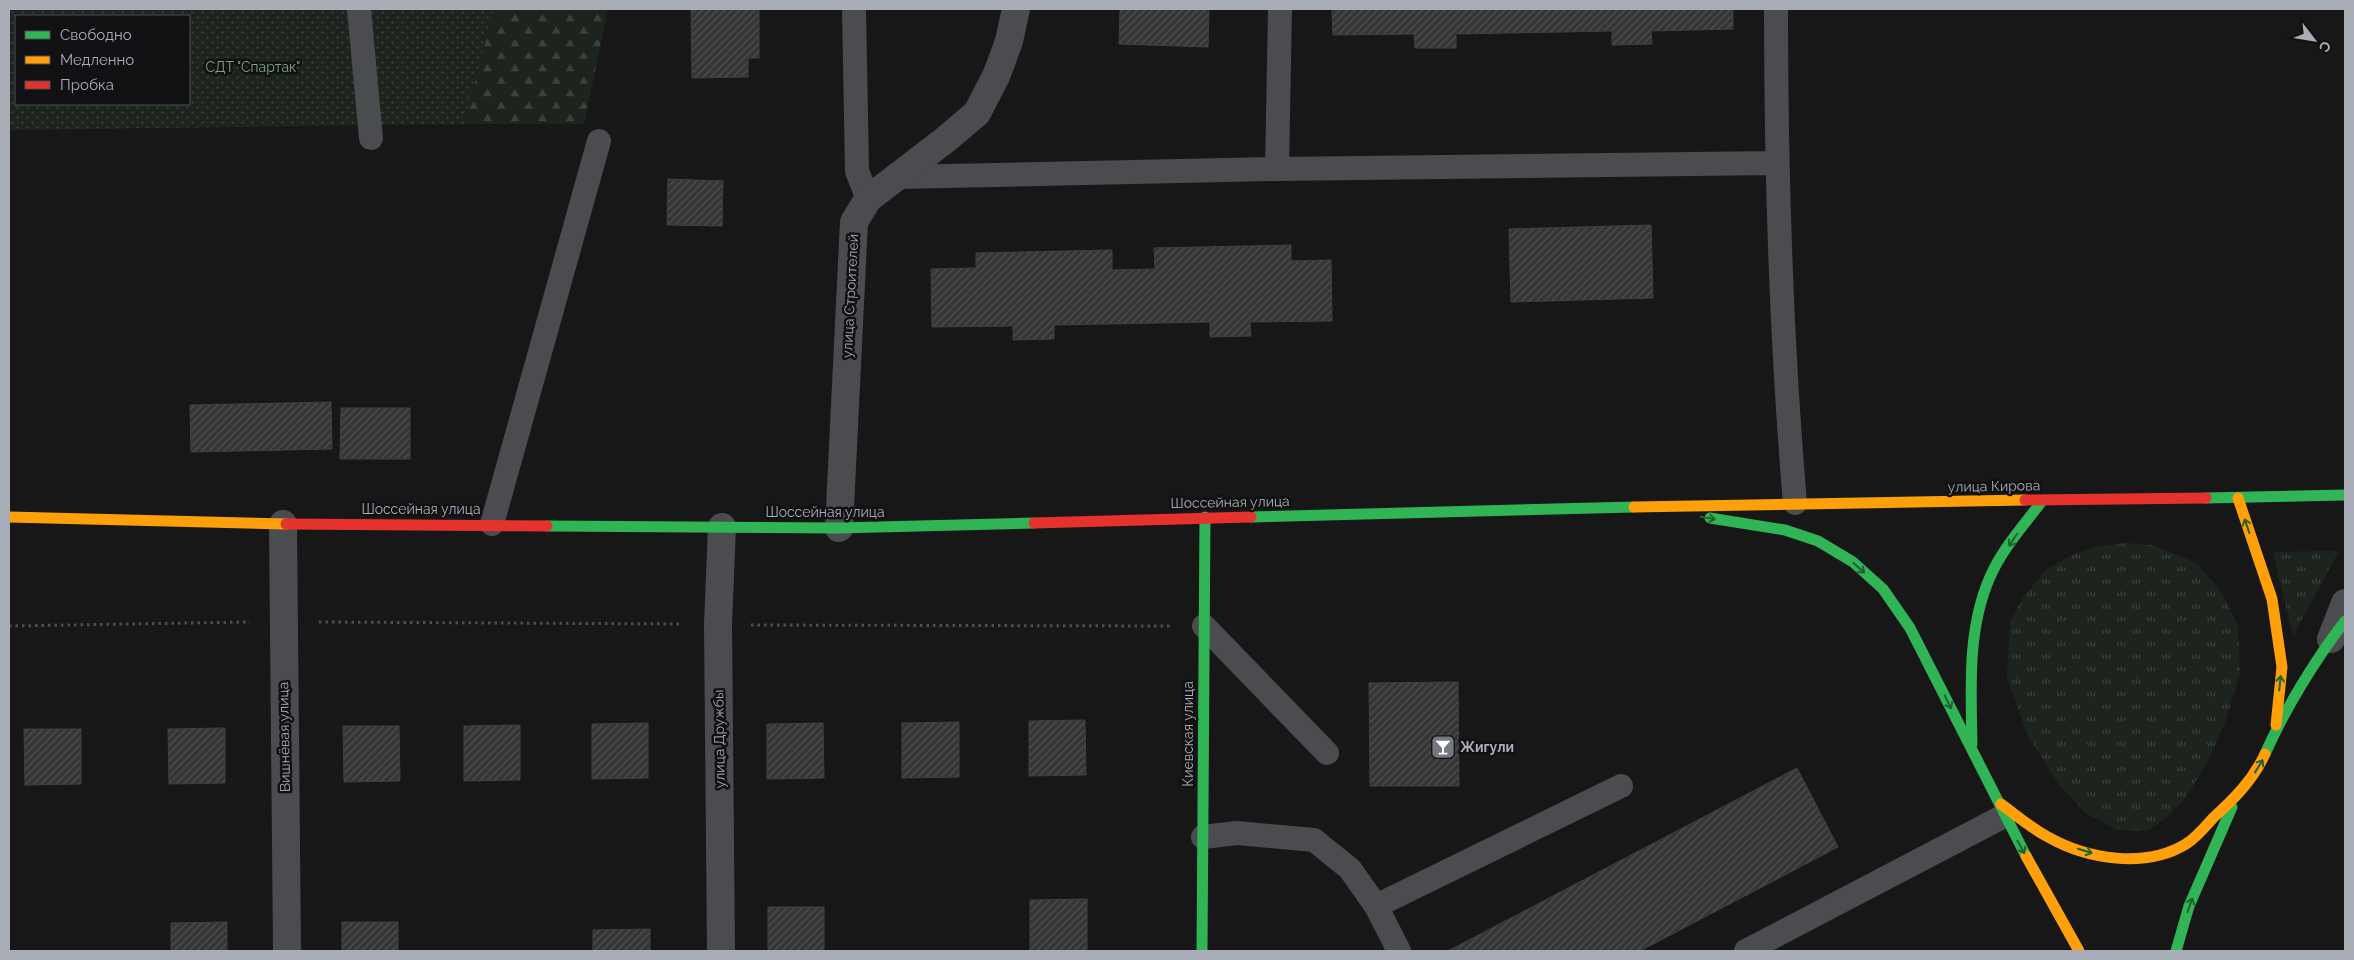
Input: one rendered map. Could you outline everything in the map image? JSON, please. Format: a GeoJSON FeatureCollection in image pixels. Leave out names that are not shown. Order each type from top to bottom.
{"type":"FeatureCollection","features":[{"type":"Feature","properties":{"kind":"main road","name":"улица Кирова"},"geometry":{"type":"LineString","coordinates":[[1642,508],[1796,503],[2238,498],[2345,494]]}},
{"type":"Feature","properties":{"kind":"main road"},"geometry":{"type":"LineString","coordinates":[[2238,498],[2272,599],[2282,667],[2275,732]]}},
{"type":"Feature","properties":{"kind":"main road"},"geometry":{"type":"LineString","coordinates":[[1972,751],[1971,681],[1976,622],[1990,577],[2014,538],[2042,501]]}},
{"type":"Feature","properties":{"kind":"main road","name":"Шоссейная улица"},"geometry":{"type":"LineString","coordinates":[[9,517],[283,524],[492,524],[839,528],[1205,517],[1642,508]]}},
{"type":"Feature","properties":{"kind":"main road"},"geometry":{"type":"LineString","coordinates":[[1642,508],[1785,530],[1818,541],[1854,562],[1883,588],[1910,628],[2001,809],[2079,951]]}},
{"type":"Feature","properties":{"kind":"main road","name":"Киевская улица"},"geometry":{"type":"LineString","coordinates":[[1202,951],[1205,517]]}},
{"type":"Feature","properties":{"kind":"main road"},"geometry":{"type":"LineString","coordinates":[[2001,809],[2048,837],[2087,853],[2125,859],[2155,857],[2186,844],[2237,796],[2260,765],[2275,732],[2338,630]]}},
{"type":"Feature","properties":{"kind":"main road"},"geometry":{"type":"LineString","coordinates":[[2176,951],[2190,906],[2237,796]]}},
{"type":"Feature","properties":{"kind":"street","name":"улица Строителей"},"geometry":{"type":"LineString","coordinates":[[839,528],[854,222],[868,199],[899,177],[976,112],[997,74],[1009,41],[1016,9]]}},
{"type":"Feature","properties":{"kind":"street","name":"Вишнёвая улица"},"geometry":{"type":"LineString","coordinates":[[283,524],[282,622],[287,951]]}},
{"type":"Feature","properties":{"kind":"street","name":"улица Дружбы"},"geometry":{"type":"LineString","coordinates":[[721,951],[718,624],[722,527]]}},
{"type":"Feature","properties":{"kind":"street"},"geometry":{"type":"LineString","coordinates":[[2338,630],[2345,603]]}},
{"type":"Feature","properties":{"kind":"lane"},"geometry":{"type":"LineString","coordinates":[[359,9],[371,138]]}},
{"type":"Feature","properties":{"kind":"lane"},"geometry":{"type":"LineString","coordinates":[[854,9],[857,171],[868,199]]}},
{"type":"Feature","properties":{"kind":"lane"},"geometry":{"type":"LineString","coordinates":[[1277,169],[1280,9]]}},
{"type":"Feature","properties":{"kind":"lane"},"geometry":{"type":"LineString","coordinates":[[1776,9],[1776,163],[1787,401],[1796,503]]}},
{"type":"Feature","properties":{"kind":"lane"},"geometry":{"type":"LineString","coordinates":[[492,524],[600,141]]}},
{"type":"Feature","properties":{"kind":"lane"},"geometry":{"type":"LineString","coordinates":[[899,177],[1277,169],[1776,163]]}},
{"type":"Feature","properties":{"kind":"lane"},"geometry":{"type":"LineString","coordinates":[[1204,626],[1326,753]]}},
{"type":"Feature","properties":{"kind":"lane"},"geometry":{"type":"LineString","coordinates":[[1376,906],[1621,786]]}},
{"type":"Feature","properties":{"kind":"lane"},"geometry":{"type":"LineString","coordinates":[[1746,951],[2001,809]]}},
{"type":"Feature","properties":{"kind":"lane"},"geometry":{"type":"LineString","coordinates":[[1203,837],[1236,833],[1314,840],[1350,869],[1376,906],[1399,951]]}},
{"type":"Feature","properties":{"kind":"path"},"geometry":{"type":"LineString","coordinates":[[9,626],[282,622],[1171,626]]}},
{"type":"Feature","properties":{"kind":"green space","name":"СДТ \"Спартак\""},"geometry":{"type":"Polygon","coordinates":[[[9,9],[494,9],[464,124],[9,130],[9,9]]]}},
{"type":"Feature","properties":{"kind":"green space"},"geometry":{"type":"Polygon","coordinates":[[[494,9],[608,9],[584,124],[464,124],[494,9]]]}},
{"type":"Feature","properties":{"kind":"green space"},"geometry":{"type":"Polygon","coordinates":[[[2125,543],[2151,545],[2197,563],[2222,593],[2238,626],[2240,674],[2224,725],[2209,759],[2187,796],[2167,817],[2147,831],[2117,830],[2087,814],[2059,785],[2028,736],[2007,678],[2010,621],[2024,596],[2046,570],[2072,555],[2094,547],[2125,543]]]}},
{"type":"Feature","properties":{"kind":"green space"},"geometry":{"type":"Polygon","coordinates":[[[2339,551],[2293,636],[2273,552],[2339,551]]]}},
{"type":"Feature","properties":{"kind":"building"},"geometry":{"type":"Polygon","coordinates":[[[691,9],[759,9],[759,58],[748,58],[748,77],[692,78],[691,9]]]}},
{"type":"Feature","properties":{"kind":"building"},"geometry":{"type":"Polygon","coordinates":[[[1120,9],[1209,9],[1208,47],[1119,44],[1120,9]]]}},
{"type":"Feature","properties":{"kind":"building"},"geometry":{"type":"Polygon","coordinates":[[[1332,9],[1733,9],[1733,29],[1651,31],[1652,44],[1612,45],[1612,31],[1456,34],[1456,48],[1415,48],[1414,34],[1333,35],[1332,9]]]}},
{"type":"Feature","properties":{"kind":"building"},"geometry":{"type":"Polygon","coordinates":[[[668,179],[723,181],[722,226],[667,225],[668,179]]]}},
{"type":"Feature","properties":{"kind":"building"},"geometry":{"type":"Polygon","coordinates":[[[1651,225],[1653,298],[1511,302],[1509,229],[1651,225]]]}},
{"type":"Feature","properties":{"kind":"building"},"geometry":{"type":"Polygon","coordinates":[[[1291,245],[1291,261],[1331,260],[1332,321],[1250,322],[1251,336],[1210,337],[1210,322],[1054,325],[1054,339],[1013,340],[1013,326],[932,327],[931,269],[976,268],[976,253],[1112,250],[1112,270],[1155,269],[1154,248],[1291,245]]]}},
{"type":"Feature","properties":{"kind":"building"},"geometry":{"type":"Polygon","coordinates":[[[331,402],[332,449],[191,452],[190,405],[331,402]]]}},
{"type":"Feature","properties":{"kind":"building"},"geometry":{"type":"Polygon","coordinates":[[[341,408],[410,408],[410,459],[340,459],[341,408]]]}},
{"type":"Feature","properties":{"kind":"building"},"geometry":{"type":"Polygon","coordinates":[[[1458,682],[1459,786],[1370,786],[1369,683],[1458,682]]]}},
{"type":"Feature","properties":{"kind":"building"},"geometry":{"type":"Polygon","coordinates":[[[1085,720],[1086,775],[1029,776],[1085,720]]]}},
{"type":"Feature","properties":{"kind":"building"},"geometry":{"type":"Polygon","coordinates":[[[1085,720],[1029,776],[1029,721],[1085,720]]]}},
{"type":"Feature","properties":{"kind":"building"},"geometry":{"type":"Polygon","coordinates":[[[959,722],[959,777],[902,778],[902,723],[959,722]]]}},
{"type":"Feature","properties":{"kind":"building"},"geometry":{"type":"Polygon","coordinates":[[[648,723],[648,778],[592,779],[648,723]]]}},
{"type":"Feature","properties":{"kind":"building"},"geometry":{"type":"Polygon","coordinates":[[[648,723],[592,779],[592,724],[648,723]]]}},
{"type":"Feature","properties":{"kind":"building"},"geometry":{"type":"Polygon","coordinates":[[[823,723],[824,778],[767,724],[823,723]]]}},
{"type":"Feature","properties":{"kind":"building"},"geometry":{"type":"Polygon","coordinates":[[[767,724],[824,778],[767,779],[767,724]]]}},
{"type":"Feature","properties":{"kind":"building"},"geometry":{"type":"Polygon","coordinates":[[[520,725],[520,780],[464,781],[464,726],[520,725]]]}},
{"type":"Feature","properties":{"kind":"building"},"geometry":{"type":"Polygon","coordinates":[[[343,726],[399,726],[400,781],[343,726]]]}},
{"type":"Feature","properties":{"kind":"building"},"geometry":{"type":"Polygon","coordinates":[[[343,726],[400,781],[344,782],[343,726]]]}},
{"type":"Feature","properties":{"kind":"building"},"geometry":{"type":"Polygon","coordinates":[[[225,728],[225,783],[169,784],[225,728]]]}},
{"type":"Feature","properties":{"kind":"building"},"geometry":{"type":"Polygon","coordinates":[[[225,728],[169,784],[168,729],[225,728]]]}},
{"type":"Feature","properties":{"kind":"building"},"geometry":{"type":"Polygon","coordinates":[[[24,729],[81,729],[81,784],[25,785],[24,729]]]}},
{"type":"Feature","properties":{"kind":"building"},"geometry":{"type":"Polygon","coordinates":[[[1797,768],[1838,847],[1640,951],[1448,951],[1797,768]]]}},
{"type":"Feature","properties":{"kind":"building"},"geometry":{"type":"Polygon","coordinates":[[[1087,899],[1087,951],[1030,951],[1030,900],[1087,899]]]}},
{"type":"Feature","properties":{"kind":"building"},"geometry":{"type":"Polygon","coordinates":[[[768,907],[824,907],[824,951],[768,951],[768,907]]]}},
{"type":"Feature","properties":{"kind":"building"},"geometry":{"type":"Polygon","coordinates":[[[227,922],[227,951],[171,951],[171,923],[227,922]]]}},
{"type":"Feature","properties":{"kind":"building"},"geometry":{"type":"Polygon","coordinates":[[[342,922],[398,922],[398,951],[342,951],[342,922]]]}},
{"type":"Feature","properties":{"kind":"building"},"geometry":{"type":"Polygon","coordinates":[[[650,929],[650,951],[593,951],[593,930],[650,929]]]}},
{"type":"Feature","properties":{"kind":"traffic: fast"},"geometry":{"type":"LineString","coordinates":[[2206,498],[2345,495]]}},
{"type":"Feature","properties":{"kind":"traffic: fast"},"geometry":{"type":"LineString","coordinates":[[1972,744],[1971,681],[1977,617],[1995,567],[2042,501]]}},
{"type":"Feature","properties":{"kind":"traffic: fast"},"geometry":{"type":"LineString","coordinates":[[1251,517],[1634,507]]}},
{"type":"Feature","properties":{"kind":"traffic: fast"},"geometry":{"type":"LineString","coordinates":[[1202,951],[1205,517]]}},
{"type":"Feature","properties":{"kind":"traffic: fast"},"geometry":{"type":"LineString","coordinates":[[1710,518],[1785,530],[1818,541],[1853,562],[1883,589],[1910,628],[2026,856]]}},
{"type":"Feature","properties":{"kind":"traffic: fast"},"geometry":{"type":"LineString","coordinates":[[547,526],[839,528],[1034,523]]}},
{"type":"Feature","properties":{"kind":"traffic: fast"},"geometry":{"type":"LineString","coordinates":[[2265,754],[2301,685],[2345,621]]}},
{"type":"Feature","properties":{"kind":"traffic: fast"},"geometry":{"type":"LineString","coordinates":[[2176,951],[2189,906],[2232,807]]}},
{"type":"Feature","properties":{"kind":"traffic: slow"},"geometry":{"type":"LineString","coordinates":[[2238,498],[2272,599],[2282,667],[2276,725]]}},
{"type":"Feature","properties":{"kind":"traffic: slow"},"geometry":{"type":"LineString","coordinates":[[1634,507],[2025,500]]}},
{"type":"Feature","properties":{"kind":"traffic: slow"},"geometry":{"type":"LineString","coordinates":[[9,517],[286,524]]}},
{"type":"Feature","properties":{"kind":"traffic: slow"},"geometry":{"type":"LineString","coordinates":[[2001,804],[2030,826],[2063,845],[2080,851],[2116,858],[2135,859],[2153,857],[2170,852],[2197,836],[2242,789],[2255,772],[2265,754]]}},
{"type":"Feature","properties":{"kind":"traffic: slow"},"geometry":{"type":"LineString","coordinates":[[2026,856],[2079,951]]}},
{"type":"Feature","properties":{"kind":"traffic: jam"},"geometry":{"type":"LineString","coordinates":[[2025,500],[2206,498]]}},
{"type":"Feature","properties":{"kind":"traffic: jam"},"geometry":{"type":"LineString","coordinates":[[1034,523],[1251,517]]}},
{"type":"Feature","properties":{"kind":"traffic: jam"},"geometry":{"type":"LineString","coordinates":[[286,524],[547,526]]}},
{"type":"Feature","properties":{"kind":"place","name":"Жигули"},"geometry":{"type":"Point","coordinates":[1443,747]}}]}
